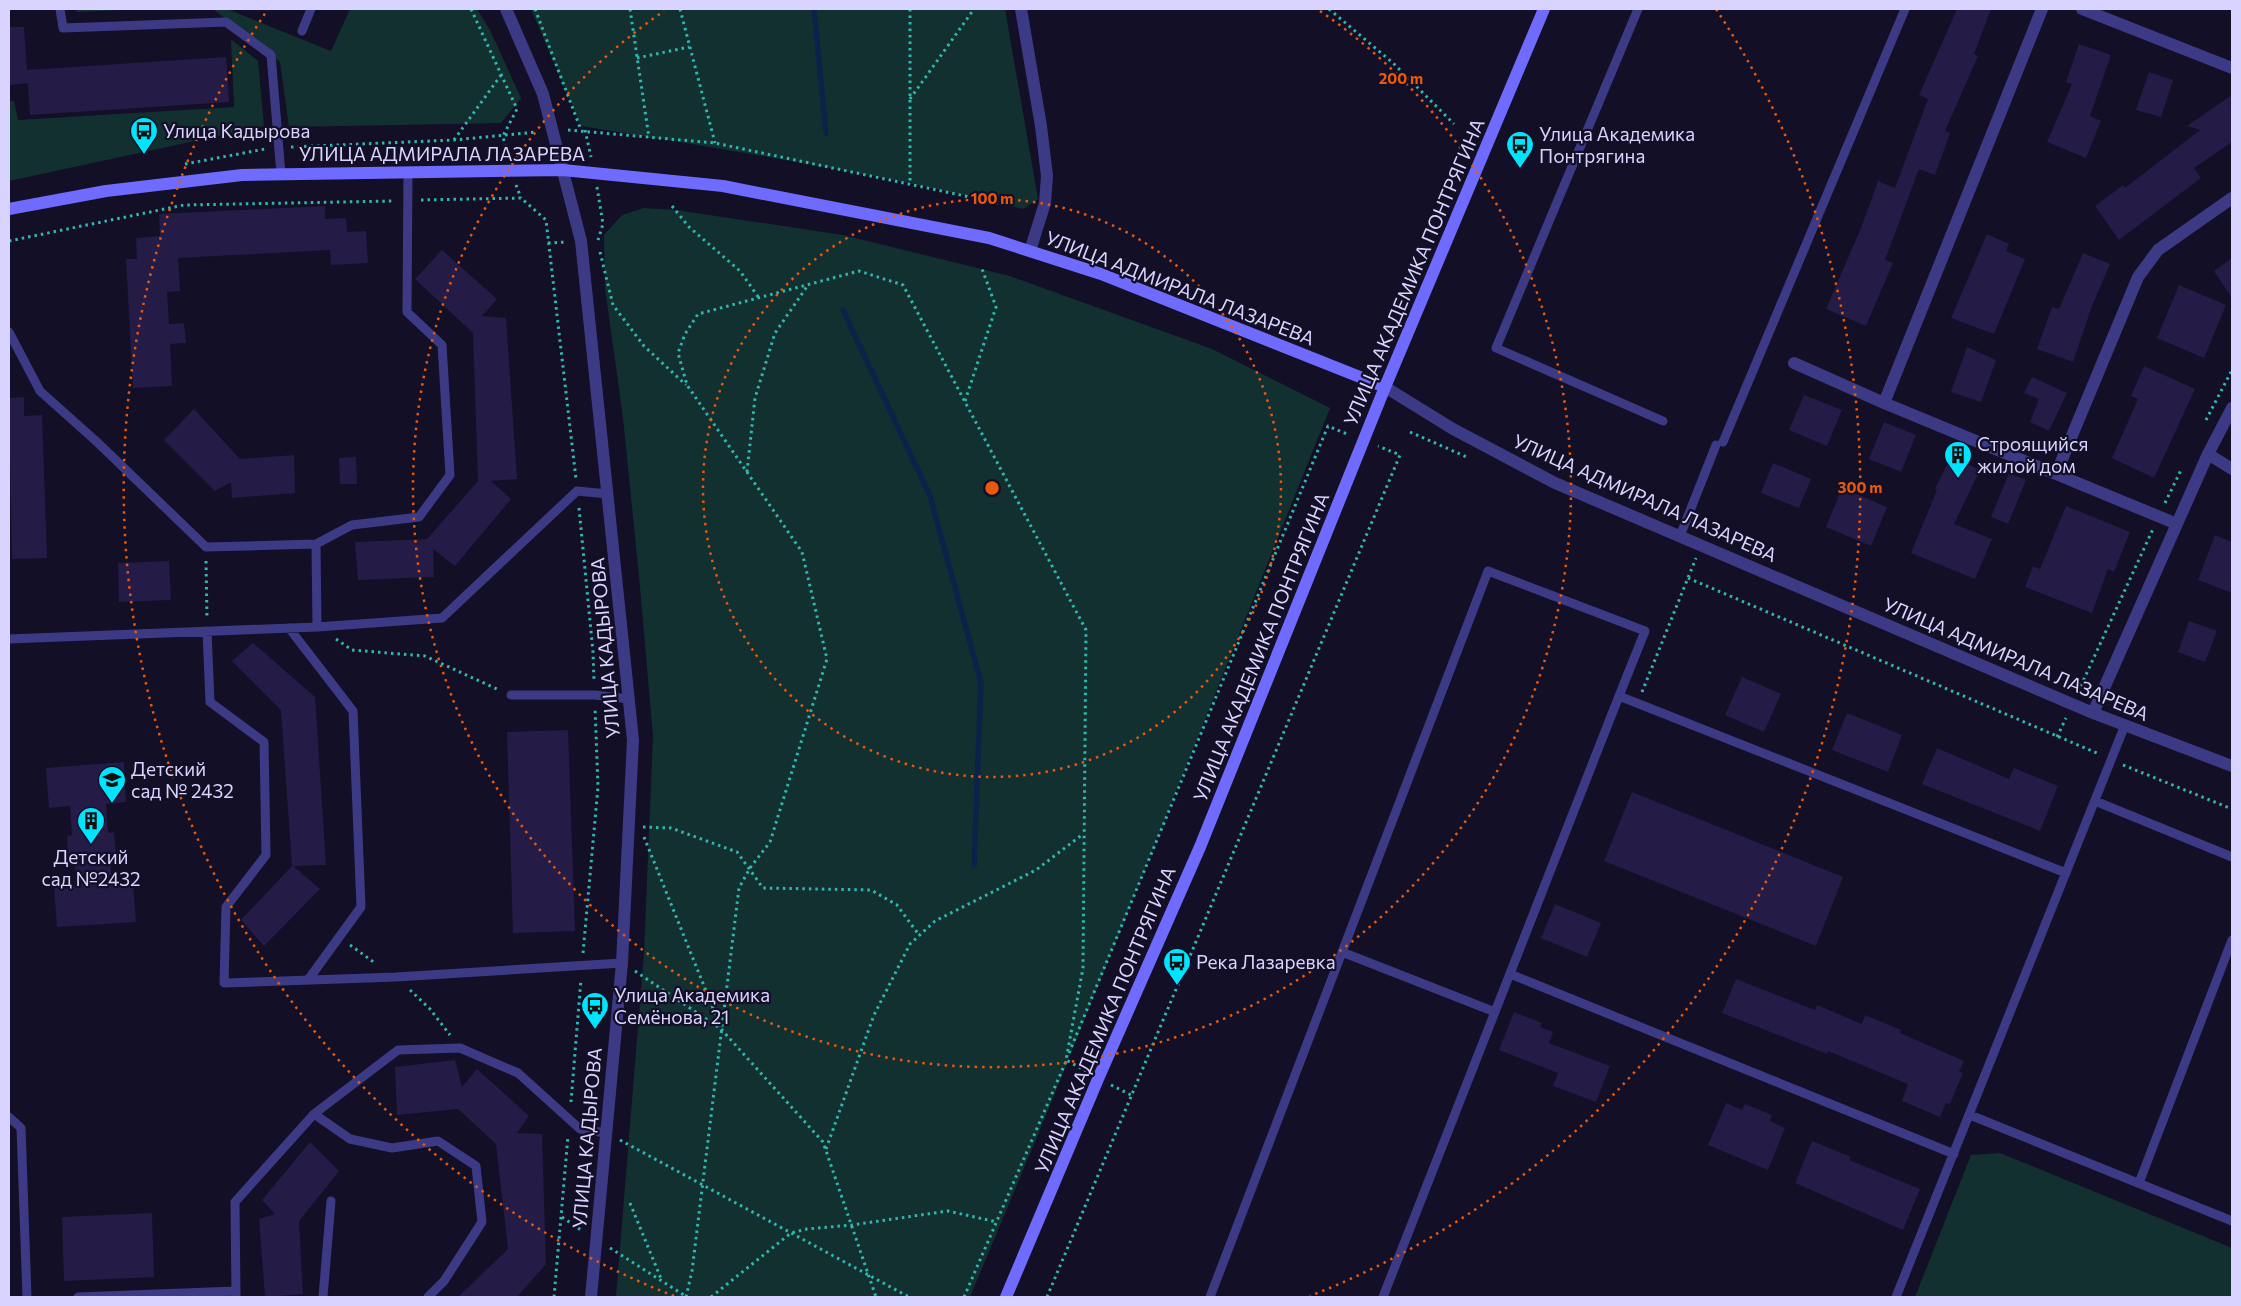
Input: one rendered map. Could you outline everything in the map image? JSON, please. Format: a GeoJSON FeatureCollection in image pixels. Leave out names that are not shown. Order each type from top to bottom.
{"type":"FeatureCollection","features":[{"type":"Feature","properties":{"kind":"street","name":"УЛИЦА КАДЫРОВА"},"geometry":{"type":"LineString","coordinates":[[506,9],[543,94],[582,241],[633,740],[622,962],[591,1297]]}},
{"type":"Feature","properties":{"kind":"street"},"geometry":{"type":"LineString","coordinates":[[1021,9],[1041,126],[1047,176],[1045,203],[1030,251]]}},
{"type":"Feature","properties":{"kind":"street","name":"УЛИЦА АКАДЕМИКА ПОНТРЯГИНА"},"geometry":{"type":"LineString","coordinates":[[1006,1297],[1098,1079],[1200,847],[1385,388],[1544,9]]}},
{"type":"Feature","properties":{"kind":"street"},"geometry":{"type":"LineString","coordinates":[[1884,403],[2042,9]]}},
{"type":"Feature","properties":{"kind":"street"},"geometry":{"type":"LineString","coordinates":[[2082,9],[2232,68]]}},
{"type":"Feature","properties":{"kind":"street","name":"УЛИЦА АДМИРАЛА ЛАЗАРЕВА"},"geometry":{"type":"LineString","coordinates":[[9,209],[106,191],[242,175],[563,170],[723,186],[910,221],[989,238],[1101,274],[1385,388],[1453,429],[1556,483],[2093,713],[2232,766]]}},
{"type":"Feature","properties":{"kind":"street"},"geometry":{"type":"LineString","coordinates":[[2056,474],[2138,277],[2158,250],[2232,198]]}},
{"type":"Feature","properties":{"kind":"street"},"geometry":{"type":"LineString","coordinates":[[1794,363],[1884,403],[2177,524]]}},
{"type":"Feature","properties":{"kind":"street"},"geometry":{"type":"LineString","coordinates":[[2093,713],[2208,454],[2232,408]]}},
{"type":"Feature","properties":{"kind":"street"},"geometry":{"type":"LineString","coordinates":[[2208,454],[2232,469]]}},
{"type":"Feature","properties":{"kind":"lane"},"geometry":{"type":"LineString","coordinates":[[60,9],[63,28],[226,22],[271,55],[282,174]]}},
{"type":"Feature","properties":{"kind":"lane"},"geometry":{"type":"LineString","coordinates":[[302,31],[311,9]]}},
{"type":"Feature","properties":{"kind":"lane"},"geometry":{"type":"LineString","coordinates":[[1638,9],[1496,348],[1663,420]]}},
{"type":"Feature","properties":{"kind":"lane"},"geometry":{"type":"LineString","coordinates":[[1680,536],[1905,9]]}},
{"type":"Feature","properties":{"kind":"lane"},"geometry":{"type":"LineString","coordinates":[[9,332],[40,391],[97,442],[206,548],[316,544],[352,525],[419,517],[450,475],[442,345],[407,312],[408,172]]}},
{"type":"Feature","properties":{"kind":"lane"},"geometry":{"type":"LineString","coordinates":[[9,639],[317,627],[442,618],[577,491],[608,494]]}},
{"type":"Feature","properties":{"kind":"lane"},"geometry":{"type":"LineString","coordinates":[[316,544],[317,627]]}},
{"type":"Feature","properties":{"kind":"lane"},"geometry":{"type":"LineString","coordinates":[[1210,1297],[1488,571],[1645,631],[1384,1297]]}},
{"type":"Feature","properties":{"kind":"lane"},"geometry":{"type":"LineString","coordinates":[[289,628],[353,711],[361,906],[308,980]]}},
{"type":"Feature","properties":{"kind":"lane"},"geometry":{"type":"LineString","coordinates":[[207,631],[210,702],[264,742],[266,856],[226,907],[224,983],[622,962]]}},
{"type":"Feature","properties":{"kind":"lane"},"geometry":{"type":"LineString","coordinates":[[511,695],[594,696],[629,699]]}},
{"type":"Feature","properties":{"kind":"lane"},"geometry":{"type":"LineString","coordinates":[[1619,696],[2066,873]]}},
{"type":"Feature","properties":{"kind":"lane"},"geometry":{"type":"LineString","coordinates":[[1896,1297],[2125,725]]}},
{"type":"Feature","properties":{"kind":"lane"},"geometry":{"type":"LineString","coordinates":[[2095,801],[2232,857]]}},
{"type":"Feature","properties":{"kind":"lane"},"geometry":{"type":"LineString","coordinates":[[2139,1183],[2232,940]]}},
{"type":"Feature","properties":{"kind":"lane"},"geometry":{"type":"LineString","coordinates":[[1342,952],[1495,1012]]}},
{"type":"Feature","properties":{"kind":"lane"},"geometry":{"type":"LineString","coordinates":[[1510,974],[1954,1154]]}},
{"type":"Feature","properties":{"kind":"lane"},"geometry":{"type":"LineString","coordinates":[[78,1297],[236,1294],[235,1202],[314,1114],[398,1050],[460,1048],[518,1073],[580,1129],[606,1133]]}},
{"type":"Feature","properties":{"kind":"lane"},"geometry":{"type":"LineString","coordinates":[[314,1114],[350,1139],[392,1148],[438,1141],[476,1166],[482,1222],[444,1281],[428,1297]]}},
{"type":"Feature","properties":{"kind":"lane"},"geometry":{"type":"LineString","coordinates":[[1970,1115],[2232,1221]]}},
{"type":"Feature","properties":{"kind":"lane"},"geometry":{"type":"LineString","coordinates":[[9,1117],[22,1128],[27,1297]]}},
{"type":"Feature","properties":{"kind":"lane"},"geometry":{"type":"LineString","coordinates":[[323,1297],[331,1201]]}},
{"type":"Feature","properties":{"kind":"path"},"geometry":{"type":"LineString","coordinates":[[470,9],[517,109],[503,136],[510,170],[521,198]]}},
{"type":"Feature","properties":{"kind":"path"},"geometry":{"type":"LineString","coordinates":[[534,9],[581,130]]}},
{"type":"Feature","properties":{"kind":"path"},"geometry":{"type":"LineString","coordinates":[[630,9],[649,138]]}},
{"type":"Feature","properties":{"kind":"path"},"geometry":{"type":"LineString","coordinates":[[680,9],[715,143]]}},
{"type":"Feature","properties":{"kind":"path"},"geometry":{"type":"LineString","coordinates":[[910,9],[910,183]]}},
{"type":"Feature","properties":{"kind":"path"},"geometry":{"type":"LineString","coordinates":[[910,100],[974,9]]}},
{"type":"Feature","properties":{"kind":"path"},"geometry":{"type":"LineString","coordinates":[[1329,9],[1393,63],[1454,124]]}},
{"type":"Feature","properties":{"kind":"path"},"geometry":{"type":"LineString","coordinates":[[637,58],[689,47]]}},
{"type":"Feature","properties":{"kind":"path"},"geometry":{"type":"LineString","coordinates":[[454,140],[501,74]]}},
{"type":"Feature","properties":{"kind":"path"},"geometry":{"type":"LineString","coordinates":[[503,136],[553,130],[581,130],[715,143],[910,183],[998,204]]}},
{"type":"Feature","properties":{"kind":"path"},"geometry":{"type":"LineString","coordinates":[[672,206],[689,227],[740,271],[759,298]]}},
{"type":"Feature","properties":{"kind":"path"},"geometry":{"type":"LineString","coordinates":[[561,1216],[687,1297],[739,888],[750,868],[770,842],[827,659],[802,552],[687,385],[644,346],[613,305],[597,242]]}},
{"type":"Feature","properties":{"kind":"path"},"geometry":{"type":"LineString","coordinates":[[965,402],[996,307],[981,266]]}},
{"type":"Feature","properties":{"kind":"path"},"geometry":{"type":"LineString","coordinates":[[687,385],[678,354],[685,334],[698,314],[859,272],[903,285],[1086,630],[1083,968],[1066,1060]]}},
{"type":"Feature","properties":{"kind":"path"},"geometry":{"type":"LineString","coordinates":[[747,473],[755,398],[775,333],[808,285]]}},
{"type":"Feature","properties":{"kind":"path"},"geometry":{"type":"LineString","coordinates":[[2202,428],[2232,370]]}},
{"type":"Feature","properties":{"kind":"path"},"geometry":{"type":"LineString","coordinates":[[964,1297],[1066,1060],[1328,426],[1400,455],[1047,1297]]}},
{"type":"Feature","properties":{"kind":"path"},"geometry":{"type":"LineString","coordinates":[[1410,432],[1472,459]]}},
{"type":"Feature","properties":{"kind":"path"},"geometry":{"type":"LineString","coordinates":[[2058,737],[2186,460]]}},
{"type":"Feature","properties":{"kind":"path"},"geometry":{"type":"LineString","coordinates":[[206,548],[207,631]]}},
{"type":"Feature","properties":{"kind":"path"},"geometry":{"type":"LineString","coordinates":[[1637,704],[1697,555]]}},
{"type":"Feature","properties":{"kind":"path"},"geometry":{"type":"LineString","coordinates":[[1688,578],[2112,760],[2232,809]]}},
{"type":"Feature","properties":{"kind":"path"},"geometry":{"type":"LineString","coordinates":[[317,627],[352,650],[425,656],[511,695]]}},
{"type":"Feature","properties":{"kind":"path"},"geometry":{"type":"LineString","coordinates":[[721,1029],[640,826],[671,828],[737,852],[763,888],[871,890],[897,905],[919,936]]}},
{"type":"Feature","properties":{"kind":"path"},"geometry":{"type":"LineString","coordinates":[[826,1150],[874,1015],[910,944],[935,921],[1036,870],[1084,833]]}},
{"type":"Feature","properties":{"kind":"path"},"geometry":{"type":"LineString","coordinates":[[622,962],[721,1029],[823,1142],[876,1297]]}},
{"type":"Feature","properties":{"kind":"path"},"geometry":{"type":"LineString","coordinates":[[1066,1060],[1098,1079],[1131,1095]]}},
{"type":"Feature","properties":{"kind":"path"},"geometry":{"type":"LineString","coordinates":[[606,1133],[909,1297]]}},
{"type":"Feature","properties":{"kind":"path"},"geometry":{"type":"LineString","coordinates":[[630,1203],[662,1281]]}},
{"type":"Feature","properties":{"kind":"path"},"geometry":{"type":"LineString","coordinates":[[711,1297],[790,1233],[807,1229],[852,1226],[948,1211],[996,1222]]}},
{"type":"Feature","properties":{"kind":"green space"},"geometry":{"type":"Polygon","coordinates":[[[76,9],[146,9],[77,12],[76,9]]]}},
{"type":"Feature","properties":{"kind":"green space"},"geometry":{"type":"Polygon","coordinates":[[[213,9],[227,9],[331,51],[350,9],[477,9],[490,30],[521,98],[501,123],[289,127],[280,62],[213,9]]]}},
{"type":"Feature","properties":{"kind":"green space"},"geometry":{"type":"Polygon","coordinates":[[[531,9],[1005,9],[1038,199],[1023,209],[858,173],[581,126],[531,9]]]}},
{"type":"Feature","properties":{"kind":"green space"},"geometry":{"type":"Polygon","coordinates":[[[231,39],[258,61],[264,126],[9,181],[9,101],[14,101],[18,120],[234,107],[231,39]]]}},
{"type":"Feature","properties":{"kind":"green space"},"geometry":{"type":"Polygon","coordinates":[[[644,208],[676,210],[843,235],[1010,276],[1212,349],[1330,408],[1049,1108],[970,1297],[616,1297],[644,953],[653,736],[623,418],[605,288],[604,235],[622,215],[644,208]]]}},
{"type":"Feature","properties":{"kind":"green space"},"geometry":{"type":"Polygon","coordinates":[[[2000,1153],[2232,1248],[2232,1297],[1915,1297],[1971,1155],[2000,1153]]]}},
{"type":"Feature","properties":{"kind":"building"},"geometry":{"type":"Polygon","coordinates":[[[1957,9],[1991,9],[1974,54],[1978,56],[1945,131],[1950,133],[1935,175],[1919,169],[1885,260],[1893,263],[1866,326],[1826,309],[1861,228],[1878,181],[1895,188],[1928,99],[1919,95],[1957,9]]]}},
{"type":"Feature","properties":{"kind":"building"},"geometry":{"type":"Polygon","coordinates":[[[9,27],[24,27],[28,83],[9,85],[9,27]]]}},
{"type":"Feature","properties":{"kind":"building"},"geometry":{"type":"Polygon","coordinates":[[[2079,44],[2111,55],[2090,116],[2101,121],[2086,158],[2047,142],[2072,84],[2066,82],[2079,44]]]}},
{"type":"Feature","properties":{"kind":"building"},"geometry":{"type":"Polygon","coordinates":[[[226,57],[229,102],[30,115],[27,70],[226,57]]]}},
{"type":"Feature","properties":{"kind":"building"},"geometry":{"type":"Polygon","coordinates":[[[2149,72],[2173,80],[2161,117],[2136,110],[2149,72]]]}},
{"type":"Feature","properties":{"kind":"building"},"geometry":{"type":"Polygon","coordinates":[[[2232,95],[2232,142],[2194,168],[2201,178],[2119,240],[2095,206],[2123,185],[2125,188],[2200,130],[2187,126],[2232,95]]]}},
{"type":"Feature","properties":{"kind":"building"},"geometry":{"type":"Polygon","coordinates":[[[325,206],[325,219],[346,218],[347,232],[366,231],[368,263],[331,265],[330,250],[178,258],[180,291],[167,292],[169,324],[184,323],[186,343],[170,344],[172,386],[133,388],[126,259],[137,259],[136,238],[160,236],[159,214],[325,206]]]}},
{"type":"Feature","properties":{"kind":"building"},"geometry":{"type":"Polygon","coordinates":[[[1987,234],[2009,244],[2006,251],[2025,259],[1994,334],[1951,318],[1987,234]]]}},
{"type":"Feature","properties":{"kind":"building"},"geometry":{"type":"Polygon","coordinates":[[[442,250],[497,299],[482,316],[506,318],[517,479],[491,481],[511,499],[455,566],[433,549],[434,577],[358,580],[355,542],[427,539],[478,481],[473,333],[415,279],[442,250]]]}},
{"type":"Feature","properties":{"kind":"building"},"geometry":{"type":"Polygon","coordinates":[[[2083,253],[2110,264],[2092,306],[2073,362],[2037,349],[2052,307],[2059,309],[2083,253]]]}},
{"type":"Feature","properties":{"kind":"building"},"geometry":{"type":"Polygon","coordinates":[[[2232,258],[2232,298],[2214,271],[2232,258]]]}},
{"type":"Feature","properties":{"kind":"building"},"geometry":{"type":"Polygon","coordinates":[[[2179,285],[2226,305],[2204,358],[2157,338],[2179,285]]]}},
{"type":"Feature","properties":{"kind":"building"},"geometry":{"type":"Polygon","coordinates":[[[1967,347],[1996,360],[1981,402],[1951,392],[1967,347]]]}},
{"type":"Feature","properties":{"kind":"building"},"geometry":{"type":"Polygon","coordinates":[[[2144,366],[2195,389],[2154,478],[2112,458],[2138,399],[2131,396],[2144,366]]]}},
{"type":"Feature","properties":{"kind":"building"},"geometry":{"type":"Polygon","coordinates":[[[2032,377],[2067,393],[2049,431],[2030,422],[2039,399],[2024,393],[2032,377]]]}},
{"type":"Feature","properties":{"kind":"building"},"geometry":{"type":"Polygon","coordinates":[[[1804,395],[1842,410],[1827,446],[1789,430],[1804,395]]]}},
{"type":"Feature","properties":{"kind":"building"},"geometry":{"type":"Polygon","coordinates":[[[24,397],[24,416],[42,415],[47,558],[12,559],[9,398],[24,397]]]}},
{"type":"Feature","properties":{"kind":"building"},"geometry":{"type":"Polygon","coordinates":[[[194,409],[240,459],[294,455],[295,493],[232,498],[231,482],[215,491],[164,440],[194,409]]]}},
{"type":"Feature","properties":{"kind":"building"},"geometry":{"type":"Polygon","coordinates":[[[1884,422],[1916,435],[1901,472],[1869,459],[1884,422]]]}},
{"type":"Feature","properties":{"kind":"building"},"geometry":{"type":"Polygon","coordinates":[[[1951,456],[1980,470],[1954,524],[1992,539],[1975,579],[1911,553],[1937,490],[1935,489],[1951,456]]]}},
{"type":"Feature","properties":{"kind":"building"},"geometry":{"type":"Polygon","coordinates":[[[356,457],[357,484],[340,484],[339,458],[356,457]]]}},
{"type":"Feature","properties":{"kind":"building"},"geometry":{"type":"Polygon","coordinates":[[[1773,463],[1811,479],[1799,508],[1761,493],[1773,463]]]}},
{"type":"Feature","properties":{"kind":"building"},"geometry":{"type":"Polygon","coordinates":[[[2009,473],[2026,480],[2008,524],[1991,517],[2009,473]]]}},
{"type":"Feature","properties":{"kind":"building"},"geometry":{"type":"Polygon","coordinates":[[[1842,488],[1887,507],[1871,546],[1826,527],[1842,488]]]}},
{"type":"Feature","properties":{"kind":"building"},"geometry":{"type":"Polygon","coordinates":[[[2066,506],[2130,532],[2114,572],[2108,569],[2092,613],[2025,587],[2033,566],[2040,569],[2066,506]]]}},
{"type":"Feature","properties":{"kind":"building"},"geometry":{"type":"Polygon","coordinates":[[[2215,535],[2232,542],[2232,593],[2198,580],[2215,535]]]}},
{"type":"Feature","properties":{"kind":"building"},"geometry":{"type":"Polygon","coordinates":[[[169,561],[171,600],[119,602],[118,563],[169,561]]]}},
{"type":"Feature","properties":{"kind":"building"},"geometry":{"type":"Polygon","coordinates":[[[2189,621],[2217,631],[2205,662],[2178,652],[2189,621]]]}},
{"type":"Feature","properties":{"kind":"building"},"geometry":{"type":"Polygon","coordinates":[[[253,643],[315,697],[326,865],[293,866],[320,889],[264,946],[241,920],[292,866],[281,710],[232,661],[253,643]]]}},
{"type":"Feature","properties":{"kind":"building"},"geometry":{"type":"Polygon","coordinates":[[[1742,677],[1781,694],[1764,732],[1725,715],[1742,677]]]}},
{"type":"Feature","properties":{"kind":"building"},"geometry":{"type":"Polygon","coordinates":[[[1847,713],[1902,735],[1888,772],[1832,750],[1847,713]]]}},
{"type":"Feature","properties":{"kind":"building"},"geometry":{"type":"Polygon","coordinates":[[[568,730],[575,931],[513,933],[507,732],[568,730]]]}},
{"type":"Feature","properties":{"kind":"building"},"geometry":{"type":"Polygon","coordinates":[[[1937,748],[2009,779],[2014,768],[2058,786],[2040,831],[1922,784],[1937,748]]]}},
{"type":"Feature","properties":{"kind":"building","name":"Детский сад №2432"},"geometry":{"type":"Polygon","coordinates":[[[124,762],[126,802],[106,804],[108,833],[114,832],[116,854],[110,854],[112,884],[133,883],[136,922],[57,927],[54,888],[76,886],[74,857],[68,857],[67,836],[72,835],[70,806],[49,808],[46,768],[124,762]]]}},
{"type":"Feature","properties":{"kind":"building"},"geometry":{"type":"Polygon","coordinates":[[[1632,792],[1843,877],[1816,946],[1604,861],[1632,792]]]}},
{"type":"Feature","properties":{"kind":"building"},"geometry":{"type":"Polygon","coordinates":[[[1555,904],[1601,923],[1587,957],[1541,938],[1555,904]]]}},
{"type":"Feature","properties":{"kind":"building"},"geometry":{"type":"Polygon","coordinates":[[[1736,979],[1815,1010],[1817,1005],[1862,1024],[1865,1015],[1901,1030],[1900,1033],[1964,1061],[1959,1072],[1963,1073],[1950,1104],[1946,1103],[1940,1117],[1902,1101],[1908,1084],[1828,1051],[1827,1054],[1722,1013],[1736,979]]]}},
{"type":"Feature","properties":{"kind":"building"},"geometry":{"type":"Polygon","coordinates":[[[1514,1012],[1542,1023],[1540,1027],[1553,1032],[1549,1043],[1610,1066],[1596,1102],[1553,1086],[1558,1073],[1499,1050],[1514,1012]]]}},
{"type":"Feature","properties":{"kind":"building"},"geometry":{"type":"Polygon","coordinates":[[[455,1060],[462,1087],[477,1069],[529,1116],[517,1133],[542,1134],[546,1264],[517,1297],[458,1297],[508,1249],[496,1144],[458,1109],[397,1115],[395,1067],[455,1060]]]}},
{"type":"Feature","properties":{"kind":"building"},"geometry":{"type":"Polygon","coordinates":[[[1726,1103],[1742,1110],[1745,1104],[1772,1115],[1770,1121],[1785,1128],[1768,1170],[1708,1145],[1726,1103]]]}},
{"type":"Feature","properties":{"kind":"building"},"geometry":{"type":"Polygon","coordinates":[[[1812,1141],[1851,1157],[1849,1160],[1920,1189],[1903,1230],[1795,1183],[1812,1141]]]}},
{"type":"Feature","properties":{"kind":"building"},"geometry":{"type":"Polygon","coordinates":[[[310,1142],[339,1171],[299,1221],[303,1294],[265,1297],[259,1219],[275,1214],[262,1200],[310,1142]]]}},
{"type":"Feature","properties":{"kind":"building"},"geometry":{"type":"Polygon","coordinates":[[[152,1213],[154,1277],[64,1281],[62,1217],[152,1213]]]}},
{"type":"Feature","properties":{"kind":"waterway"},"geometry":{"type":"LineString","coordinates":[[814,9],[826,133]]}},
{"type":"Feature","properties":{"kind":"waterway"},"geometry":{"type":"LineString","coordinates":[[843,310],[930,496],[981,683],[974,866]]}},
{"type":"Feature","properties":{"kind":"place","name":"Улица Кадырова"},"geometry":{"type":"Point","coordinates":[144,155]}},
{"type":"Feature","properties":{"kind":"place","name":"Улица Академика Понтрягина"},"geometry":{"type":"Point","coordinates":[1520,169]}},
{"type":"Feature","properties":{"kind":"place","name":"Строящийся жилой дом"},"geometry":{"type":"Point","coordinates":[1958,479]}},
{"type":"Feature","properties":{"kind":"place","name":"Детский сад № 2432"},"geometry":{"type":"Point","coordinates":[112,804]}},
{"type":"Feature","properties":{"kind":"place","name":"Детский сад №2432"},"geometry":{"type":"Point","coordinates":[91,845]}},
{"type":"Feature","properties":{"kind":"place","name":"Река Лазаревка"},"geometry":{"type":"Point","coordinates":[1177,986]}},
{"type":"Feature","properties":{"kind":"place","name":"Улица Академика Семёнова, 21"},"geometry":{"type":"Point","coordinates":[595,1030]}}]}
